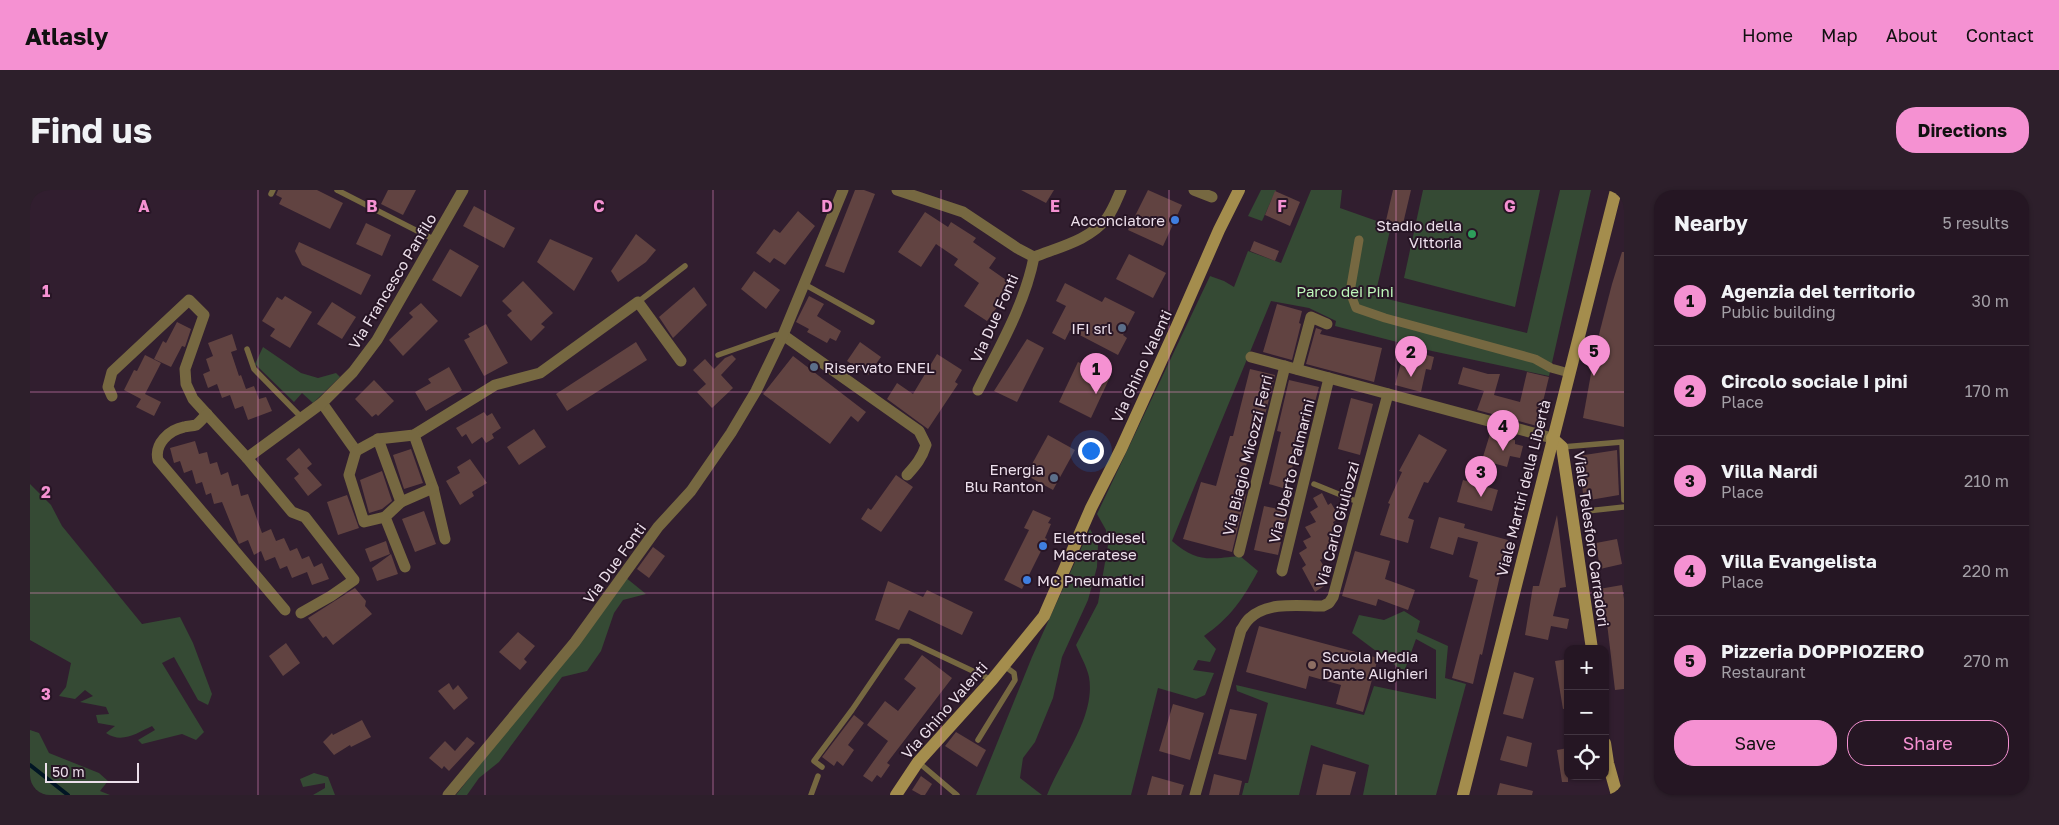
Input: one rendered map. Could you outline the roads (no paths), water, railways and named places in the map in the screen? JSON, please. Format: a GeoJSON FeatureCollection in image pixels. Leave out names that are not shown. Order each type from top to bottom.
{"type":"FeatureCollection","features":[{"type":"Feature","properties":{"kind":"main road","name":"Via Ghino Valenti"},"geometry":{"type":"LineString","coordinates":[[896,795],[918,762],[992,680],[1044,616],[1219,230],[1239,190]]}},
{"type":"Feature","properties":{"kind":"main road","name":"Viale Martiri della Libertà"},"geometry":{"type":"LineString","coordinates":[[1463,795],[1568,373],[1616,190]]}},
{"type":"Feature","properties":{"kind":"main road","name":"Viale Telesforo Carradori"},"geometry":{"type":"LineString","coordinates":[[1552,438],[1562,447],[1591,645]]}},
{"type":"Feature","properties":{"kind":"main road"},"geometry":{"type":"LineString","coordinates":[[1540,484],[1544,478],[1552,473],[1559,474],[1566,480]]}},
{"type":"Feature","properties":{"kind":"main road"},"geometry":{"type":"LineString","coordinates":[[1609,767],[1617,795]]}},
{"type":"Feature","properties":{"kind":"street","name":"Via Francesco Panfilo"},"geometry":{"type":"LineString","coordinates":[[248,458],[322,403],[353,372],[377,340],[433,239],[463,190]]}},
{"type":"Feature","properties":{"kind":"street","name":"Via Due Fonti"},"geometry":{"type":"LineString","coordinates":[[448,795],[553,670],[658,527],[690,491],[716,456],[756,391],[783,335],[843,190]]}},
{"type":"Feature","properties":{"kind":"street"},"geometry":{"type":"LineString","coordinates":[[897,190],[963,212],[1034,257],[1085,237],[1097,228],[1107,218],[1121,190]]}},
{"type":"Feature","properties":{"kind":"street"},"geometry":{"type":"LineString","coordinates":[[1194,190],[1212,197]]}},
{"type":"Feature","properties":{"kind":"street"},"geometry":{"type":"LineString","coordinates":[[1359,240],[1350,292],[1356,308],[1385,318],[1535,359],[1551,368],[1568,373]]}},
{"type":"Feature","properties":{"kind":"street","name":"Via Due Fonti"},"geometry":{"type":"LineString","coordinates":[[978,390],[1022,299],[1034,257]]}},
{"type":"Feature","properties":{"kind":"street"},"geometry":{"type":"LineString","coordinates":[[112,396],[108,387],[112,372],[189,300],[204,315],[185,369],[186,384],[193,398],[248,458],[292,512],[305,517],[354,580],[331,596],[300,613]]}},
{"type":"Feature","properties":{"kind":"street"},"geometry":{"type":"LineString","coordinates":[[433,488],[401,502],[385,516],[364,522],[349,475],[356,451],[378,439],[414,435],[495,385],[540,373],[638,302],[681,361]]}},
{"type":"Feature","properties":{"kind":"street"},"geometry":{"type":"LineString","coordinates":[[1297,369],[1311,317],[1327,324]]}},
{"type":"Feature","properties":{"kind":"street"},"geometry":{"type":"LineString","coordinates":[[783,335],[919,431],[926,445],[919,461],[907,475]]}},
{"type":"Feature","properties":{"kind":"street"},"geometry":{"type":"LineString","coordinates":[[1251,357],[1552,438]]}},
{"type":"Feature","properties":{"kind":"street","name":"Via Biagio Micozzi Ferri"},"geometry":{"type":"LineString","coordinates":[[1239,552],[1285,366]]}},
{"type":"Feature","properties":{"kind":"street","name":"Via Uberto Palmarini"},"geometry":{"type":"LineString","coordinates":[[1282,571],[1329,378]]}},
{"type":"Feature","properties":{"kind":"street","name":"Via Carlo Giuliozzi"},"geometry":{"type":"LineString","coordinates":[[1195,795],[1240,630],[1250,617],[1263,609],[1323,606],[1329,603],[1333,597],[1388,394]]}},
{"type":"Feature","properties":{"kind":"street"},"geometry":{"type":"LineString","coordinates":[[322,403],[356,451]]}},
{"type":"Feature","properties":{"kind":"street"},"geometry":{"type":"LineString","coordinates":[[207,414],[195,425],[182,427],[167,437],[158,446],[156,452],[158,460],[285,610]]}},
{"type":"Feature","properties":{"kind":"street"},"geometry":{"type":"LineString","coordinates":[[414,435],[433,488],[445,539]]}},
{"type":"Feature","properties":{"kind":"street"},"geometry":{"type":"LineString","coordinates":[[378,439],[401,502]]}},
{"type":"Feature","properties":{"kind":"street"},"geometry":{"type":"LineString","coordinates":[[385,516],[405,567]]}},
{"type":"Feature","properties":{"kind":"lane"},"geometry":{"type":"LineString","coordinates":[[337,190],[433,239]]}},
{"type":"Feature","properties":{"kind":"lane"},"geometry":{"type":"LineString","coordinates":[[638,302],[685,266]]}},
{"type":"Feature","properties":{"kind":"lane"},"geometry":{"type":"LineString","coordinates":[[804,284],[872,322]]}},
{"type":"Feature","properties":{"kind":"lane"},"geometry":{"type":"LineString","coordinates":[[718,354],[775,334],[783,335]]}},
{"type":"Feature","properties":{"kind":"lane"},"geometry":{"type":"LineString","coordinates":[[247,349],[254,369],[302,418]]}},
{"type":"Feature","properties":{"kind":"lane"},"geometry":{"type":"LineString","coordinates":[[1562,447],[1622,442],[1624,500]]}},
{"type":"Feature","properties":{"kind":"lane"},"geometry":{"type":"LineString","coordinates":[[1314,484],[1358,502]]}},
{"type":"Feature","properties":{"kind":"lane"},"geometry":{"type":"LineString","coordinates":[[1587,511],[1624,507]]}},
{"type":"Feature","properties":{"kind":"lane"},"geometry":{"type":"LineString","coordinates":[[822,767],[814,761],[852,710],[899,641],[909,641],[992,680]]}},
{"type":"Feature","properties":{"kind":"lane"},"geometry":{"type":"LineString","coordinates":[[978,740],[1015,680],[1014,673],[1003,665]]}},
{"type":"Feature","properties":{"kind":"lane"},"geometry":{"type":"LineString","coordinates":[[918,762],[957,795]]}},
{"type":"Feature","properties":{"kind":"lane"},"geometry":{"type":"LineString","coordinates":[[811,795],[818,776]]}},
{"type":"Feature","properties":{"kind":"waterway"},"geometry":{"type":"LineString","coordinates":[[30,765],[68,795]]}},
{"type":"Feature","properties":{"kind":"place","name":"Acconciatore"},"geometry":{"type":"Point","coordinates":[1175,220]}},
{"type":"Feature","properties":{"kind":"place","name":"Stadio della Vittoria"},"geometry":{"type":"Point","coordinates":[1472,234]}},
{"type":"Feature","properties":{"kind":"place","name":"IFI srl"},"geometry":{"type":"Point","coordinates":[1122,328]}},
{"type":"Feature","properties":{"kind":"place","name":"Riservato ENEL"},"geometry":{"type":"Point","coordinates":[814,367]}},
{"type":"Feature","properties":{"kind":"place","name":"Pizzeria DOPPIOZERO"},"geometry":{"type":"Point","coordinates":[1594,376]}},
{"type":"Feature","properties":{"kind":"place","name":"Circolo sociale I pini"},"geometry":{"type":"Point","coordinates":[1411,377]}},
{"type":"Feature","properties":{"kind":"place","name":"Agenzia del territorio"},"geometry":{"type":"Point","coordinates":[1096,394]}},
{"type":"Feature","properties":{"kind":"place","name":"Villa Evangelista"},"geometry":{"type":"Point","coordinates":[1503,451]}},
{"type":"Feature","properties":{"kind":"place","name":"Energia Blu Ranton"},"geometry":{"type":"Point","coordinates":[1054,478]}},
{"type":"Feature","properties":{"kind":"place","name":"Villa Nardi"},"geometry":{"type":"Point","coordinates":[1481,497]}},
{"type":"Feature","properties":{"kind":"place","name":"Elettrodiesel Maceratese"},"geometry":{"type":"Point","coordinates":[1043,546]}},
{"type":"Feature","properties":{"kind":"place","name":"MC Pneumatici"},"geometry":{"type":"Point","coordinates":[1027,580]}},
{"type":"Feature","properties":{"kind":"place","name":"Scuola Media Dante Alighieri"},"geometry":{"type":"Point","coordinates":[1312,665]}},
{"type":"Feature","properties":{"kind":"park label","name":"Parco dei Pini"},"geometry":{"type":"Point","coordinates":[1345,291]}}]}
